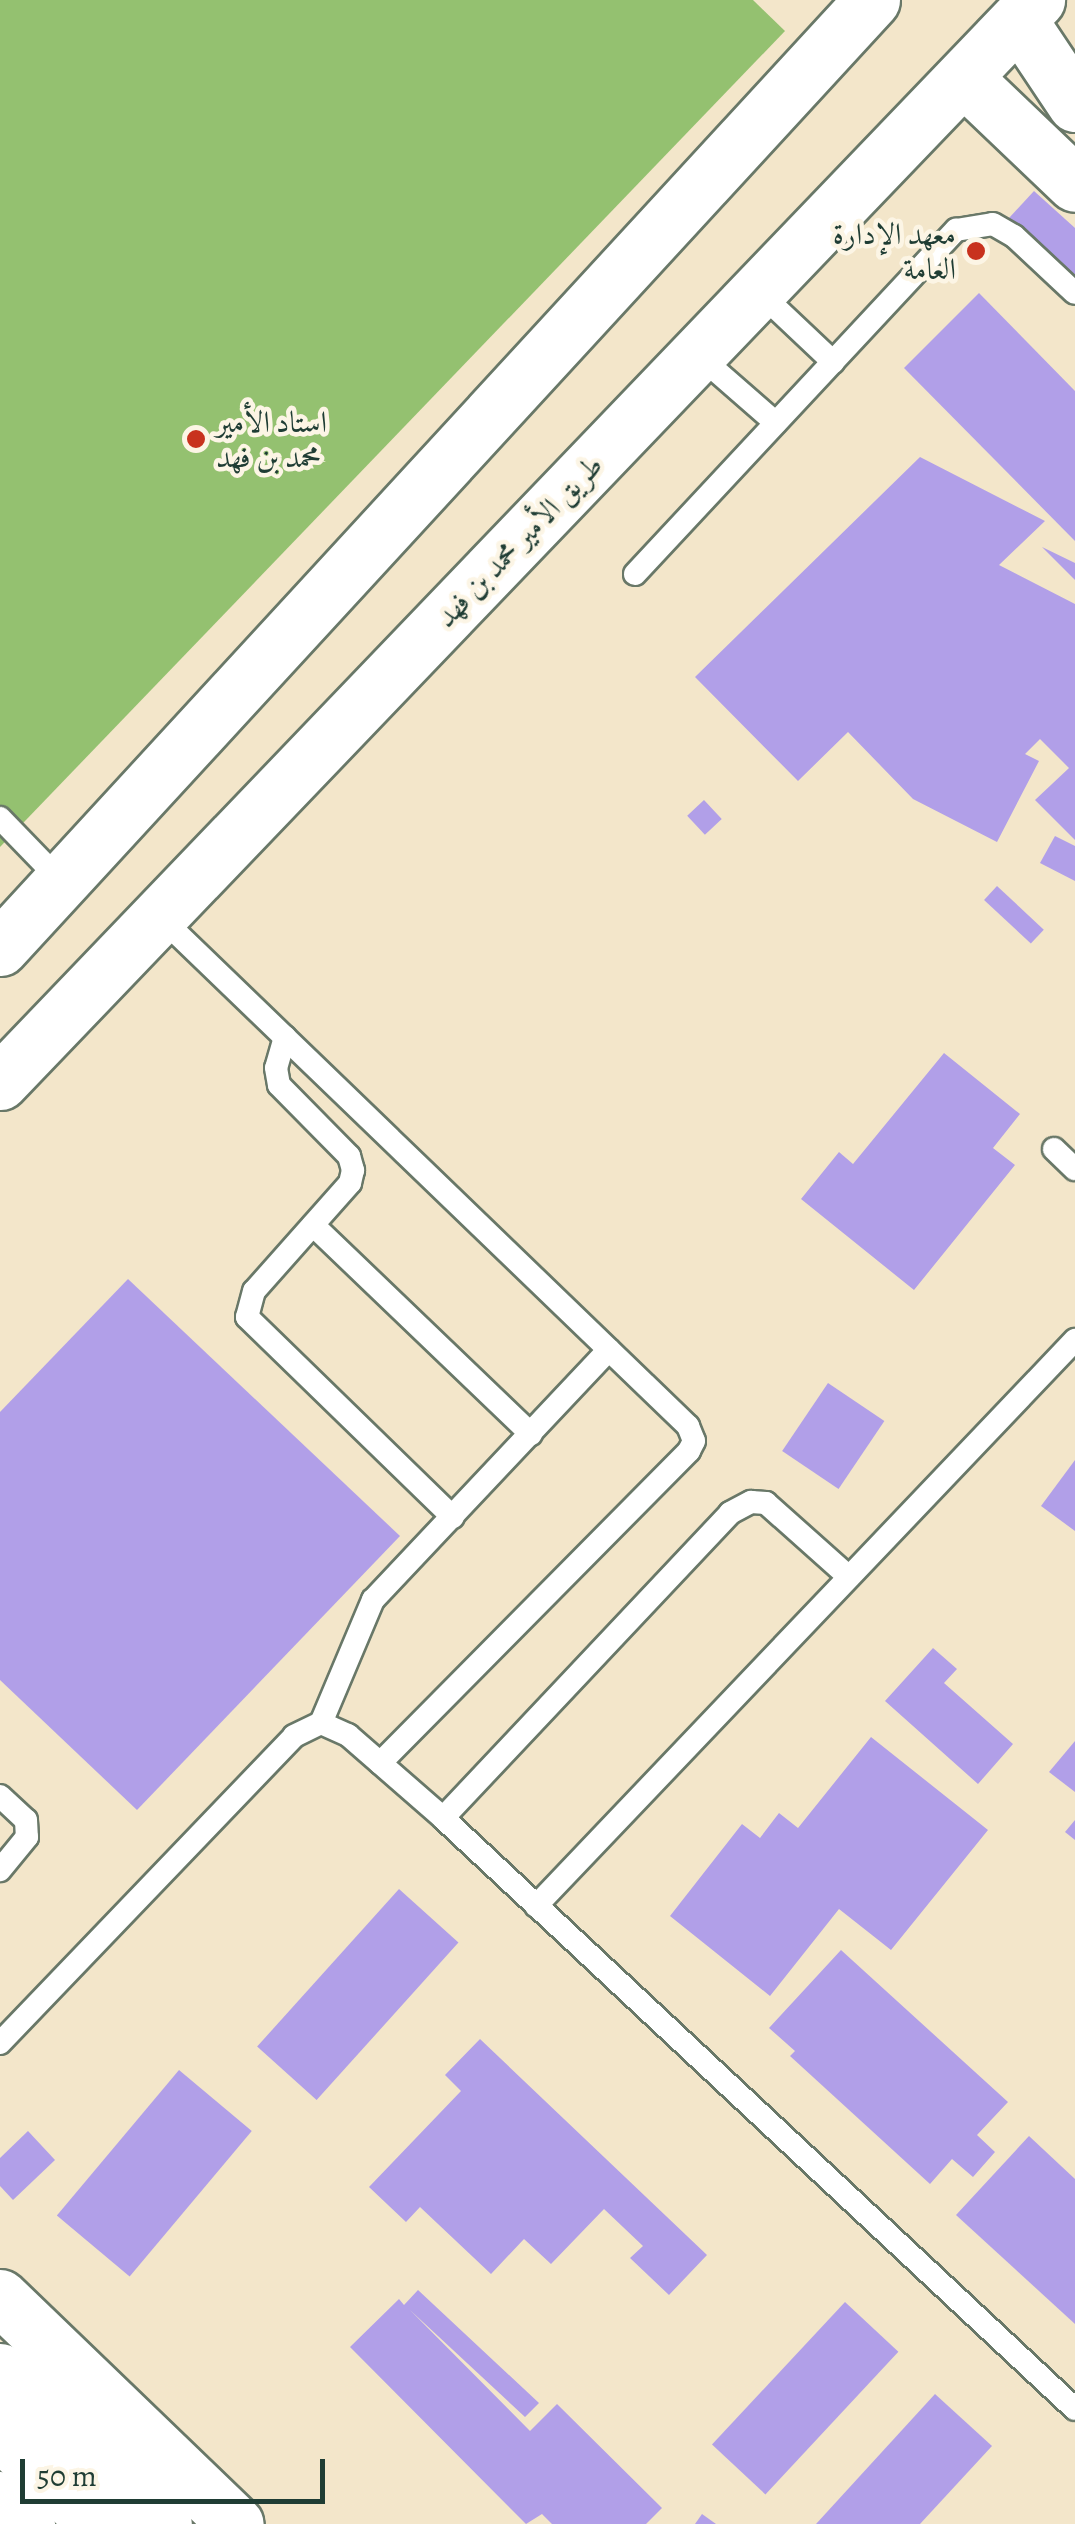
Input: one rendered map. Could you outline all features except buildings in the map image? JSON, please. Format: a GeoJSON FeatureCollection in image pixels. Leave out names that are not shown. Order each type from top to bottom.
{"type":"FeatureCollection","features":[{"type":"Feature","properties":{"kind":"main road"},"geometry":{"type":"LineString","coordinates":[[0,948],[862,4]]}},
{"type":"Feature","properties":{"kind":"main road"},"geometry":{"type":"LineString","coordinates":[[1028,10],[1075,104]]}},
{"type":"Feature","properties":{"kind":"main road","name":"طريق الأمير محمد بن فهد"},"geometry":{"type":"LineString","coordinates":[[0,1082],[1028,10]]}},
{"type":"Feature","properties":{"kind":"main road"},"geometry":{"type":"LineString","coordinates":[[964,78],[1075,184]]}},
{"type":"Feature","properties":{"kind":"main road"},"geometry":{"type":"LineString","coordinates":[[0,2297],[236,2524]]}},
{"type":"Feature","properties":{"kind":"main road"},"geometry":{"type":"LineString","coordinates":[[0,2371],[164,2524]]}},
{"type":"Feature","properties":{"kind":"main road"},"geometry":{"type":"LineString","coordinates":[[0,2432],[97,2524]]}},
{"type":"Feature","properties":{"kind":"main road"},"geometry":{"type":"LineString","coordinates":[[0,2499],[27,2524]]}},
{"type":"Feature","properties":{"kind":"lane"},"geometry":{"type":"LineString","coordinates":[[635,574],[956,230],[993,224],[1014,236],[1075,293]]}},
{"type":"Feature","properties":{"kind":"lane"},"geometry":{"type":"LineString","coordinates":[[759,292],[833,362]]}},
{"type":"Feature","properties":{"kind":"lane"},"geometry":{"type":"LineString","coordinates":[[698,356],[776,423]]}},
{"type":"Feature","properties":{"kind":"lane"},"geometry":{"type":"LineString","coordinates":[[0,818],[62,882]]}},
{"type":"Feature","properties":{"kind":"lane"},"geometry":{"type":"LineString","coordinates":[[159,916],[688,1426],[694,1441],[689,1451],[380,1764]]}},
{"type":"Feature","properties":{"kind":"lane"},"geometry":{"type":"LineString","coordinates":[[285,1037],[276,1068],[279,1085],[350,1156],[353,1170],[350,1183],[254,1291],[247,1317],[453,1517]]}},
{"type":"Feature","properties":{"kind":"lane"},"geometry":{"type":"LineString","coordinates":[[1054,1148],[1075,1169]]}},
{"type":"Feature","properties":{"kind":"lane"},"geometry":{"type":"LineString","coordinates":[[313,1225],[531,1434]]}},
{"type":"Feature","properties":{"kind":"lane"},"geometry":{"type":"LineString","coordinates":[[536,1906],[1075,1340]]}},
{"type":"Feature","properties":{"kind":"lane"},"geometry":{"type":"LineString","coordinates":[[0,2043],[294,1736],[320,1724],[373,1600],[609,1350]]}},
{"type":"Feature","properties":{"kind":"lane"},"geometry":{"type":"LineString","coordinates":[[443,1818],[730,1513],[751,1502],[766,1502],[849,1577]]}},
{"type":"Feature","properties":{"kind":"lane"},"geometry":{"type":"LineString","coordinates":[[320,1724],[348,1735],[443,1818],[1075,2408]]}},
{"type":"Feature","properties":{"kind":"lane"},"geometry":{"type":"LineString","coordinates":[[0,1796],[26,1820],[27,1837],[0,1870]]}},
{"type":"Feature","properties":{"kind":"green space","name":"استاد الأمير محمد بن فهد"},"geometry":{"type":"Polygon","coordinates":[[[0,0],[753,0],[785,31],[0,847],[0,0]]]}},
{"type":"Feature","properties":{"kind":"place","name":"معهد الإدارة العامة"},"geometry":{"type":"Point","coordinates":[976,251]}},
{"type":"Feature","properties":{"kind":"place","name":"استاد الأمير محمد بن فهد"},"geometry":{"type":"Point","coordinates":[196,439]}}]}
